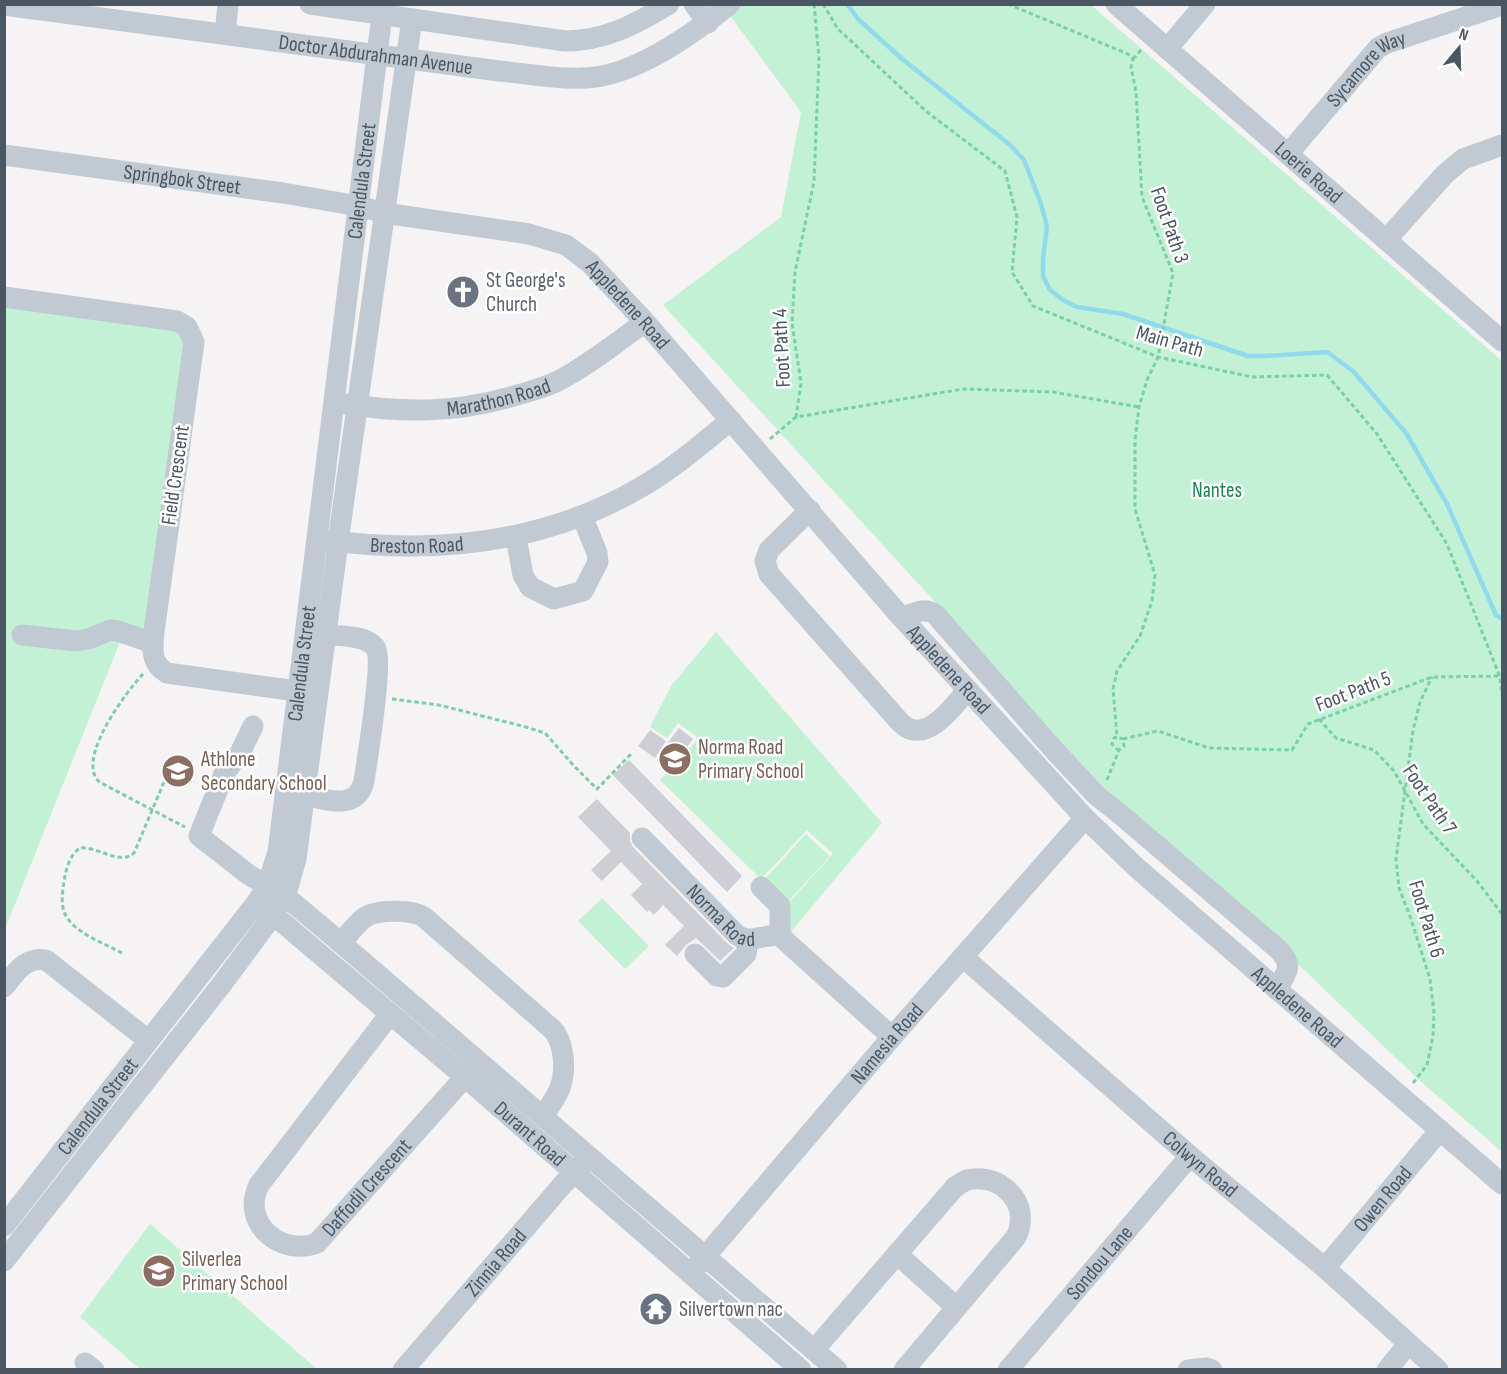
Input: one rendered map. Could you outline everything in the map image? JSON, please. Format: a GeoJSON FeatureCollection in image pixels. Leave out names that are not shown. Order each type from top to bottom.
{"type":"FeatureCollection","features":[{"type":"Feature","properties":{"kind":"street"},"geometry":{"type":"LineString","coordinates":[[225,34],[228,4]]}},
{"type":"Feature","properties":{"kind":"street","name":"Doctor Abdurahman Avenue"},"geometry":{"type":"LineString","coordinates":[[310,4],[550,40],[579,41],[612,34],[669,4]]}},
{"type":"Feature","properties":{"kind":"street"},"geometry":{"type":"LineString","coordinates":[[694,4],[708,23]]}},
{"type":"Feature","properties":{"kind":"street","name":"Doctor Abdurahman Avenue"},"geometry":{"type":"LineString","coordinates":[[4,5],[499,71],[552,77],[596,77],[612,74],[635,64],[708,23],[730,4]]}},
{"type":"Feature","properties":{"kind":"street","name":"Loerie Road"},"geometry":{"type":"LineString","coordinates":[[1116,4],[1503,341]]}},
{"type":"Feature","properties":{"kind":"street"},"geometry":{"type":"LineString","coordinates":[[1167,49],[1205,4]]}},
{"type":"Feature","properties":{"kind":"street","name":"Sycamore Way"},"geometry":{"type":"LineString","coordinates":[[1288,154],[1378,48],[1387,43],[1503,5]]}},
{"type":"Feature","properties":{"kind":"street","name":"Calendula Street"},"geometry":{"type":"LineString","coordinates":[[4,1261],[59,1173],[148,1040],[271,900],[382,15]]}},
{"type":"Feature","properties":{"kind":"street","name":"Calendula Street"},"geometry":{"type":"LineString","coordinates":[[4,1226],[59,1173],[222,984],[296,859],[412,19]]}},
{"type":"Feature","properties":{"kind":"street"},"geometry":{"type":"LineString","coordinates":[[1387,239],[1445,174],[1463,159],[1503,145]]}},
{"type":"Feature","properties":{"kind":"street","name":"Springbok Street"},"geometry":{"type":"LineString","coordinates":[[4,155],[283,193],[359,206],[384,213]]}},
{"type":"Feature","properties":{"kind":"street","name":"Appledene Road"},"geometry":{"type":"LineString","coordinates":[[384,213],[529,234],[555,240],[572,249],[590,263],[758,450],[902,618],[1082,815],[1137,868],[1503,1184]]}},
{"type":"Feature","properties":{"kind":"street","name":"Field Crescent"},"geometry":{"type":"LineString","coordinates":[[4,297],[167,319],[183,324],[191,334],[194,342],[154,653]]}},
{"type":"Feature","properties":{"kind":"street","name":"Marathon Road"},"geometry":{"type":"LineString","coordinates":[[333,402],[402,410],[441,411],[484,404],[556,382],[645,322]]}},
{"type":"Feature","properties":{"kind":"street","name":"Breston Road"},"geometry":{"type":"LineString","coordinates":[[317,539],[426,546],[516,537],[582,516],[642,486],[677,464],[731,420]]}},
{"type":"Feature","properties":{"kind":"street"},"geometry":{"type":"LineString","coordinates":[[810,510],[769,550],[765,561],[769,574],[899,721],[909,729],[923,731],[933,725],[968,690]]}},
{"type":"Feature","properties":{"kind":"street"},"geometry":{"type":"LineString","coordinates":[[516,537],[523,575],[530,587],[554,599],[583,591],[597,562],[597,553],[582,516]]}},
{"type":"Feature","properties":{"kind":"street"},"geometry":{"type":"LineString","coordinates":[[902,618],[921,610],[935,614],[1120,814],[1279,950],[1287,961],[1288,968],[1276,989]]}},
{"type":"Feature","properties":{"kind":"street"},"geometry":{"type":"LineString","coordinates":[[21,635],[76,641],[105,632],[118,631],[154,653],[160,669],[167,673],[297,691]]}},
{"type":"Feature","properties":{"kind":"street","name":"Calendula Street"},"geometry":{"type":"LineString","coordinates":[[304,795],[342,802],[354,798],[364,781],[379,657],[376,648],[364,639],[326,634]]}},
{"type":"Feature","properties":{"kind":"street"},"geometry":{"type":"LineString","coordinates":[[253,726],[240,753],[224,774],[199,836],[271,900]]}},
{"type":"Feature","properties":{"kind":"street","name":"Namesia Road"},"geometry":{"type":"LineString","coordinates":[[692,1273],[892,1037],[963,957],[1100,792]]}},
{"type":"Feature","properties":{"kind":"street","name":"Norma Road"},"geometry":{"type":"LineString","coordinates":[[642,838],[737,935],[748,940],[770,935],[780,936],[892,1037]]}},
{"type":"Feature","properties":{"kind":"street"},"geometry":{"type":"LineString","coordinates":[[761,887],[780,906],[780,936]]}},
{"type":"Feature","properties":{"kind":"street","name":"Durant Road"},"geometry":{"type":"LineString","coordinates":[[271,900],[341,942],[837,1370]]}},
{"type":"Feature","properties":{"kind":"street","name":"Durant Road"},"geometry":{"type":"LineString","coordinates":[[271,900],[390,1014],[692,1273],[798,1369]]}},
{"type":"Feature","properties":{"kind":"street","name":"Durant Road"},"geometry":{"type":"LineString","coordinates":[[341,942],[364,918],[370,915],[410,911],[420,914],[434,926],[552,1029],[559,1038],[562,1048],[562,1079],[559,1090],[543,1116]]}},
{"type":"Feature","properties":{"kind":"street"},"geometry":{"type":"LineString","coordinates":[[694,954],[717,976],[723,977],[746,954],[748,940]]}},
{"type":"Feature","properties":{"kind":"street","name":"Colwyn Road"},"geometry":{"type":"LineString","coordinates":[[963,957],[1190,1156],[1325,1268],[1438,1370]]}},
{"type":"Feature","properties":{"kind":"street"},"geometry":{"type":"LineString","coordinates":[[4,987],[23,964],[34,959],[46,960],[148,1040]]}},
{"type":"Feature","properties":{"kind":"street","name":"Daffodil Crescent"},"geometry":{"type":"LineString","coordinates":[[390,1014],[259,1185],[254,1196],[254,1209],[258,1223],[272,1238],[284,1245],[295,1247],[307,1247],[317,1243],[465,1077]]}},
{"type":"Feature","properties":{"kind":"street"},"geometry":{"type":"LineString","coordinates":[[428,1046],[443,1030]]}},
{"type":"Feature","properties":{"kind":"street","name":"Owen Road"},"geometry":{"type":"LineString","coordinates":[[1325,1268],[1440,1130]]}},
{"type":"Feature","properties":{"kind":"street","name":"Sondou Lane"},"geometry":{"type":"LineString","coordinates":[[1008,1370],[1190,1156]]}},
{"type":"Feature","properties":{"kind":"street","name":"Zinnia Road"},"geometry":{"type":"LineString","coordinates":[[403,1370],[590,1157]]}},
{"type":"Feature","properties":{"kind":"street"},"geometry":{"type":"LineString","coordinates":[[814,1350],[955,1187],[966,1180],[981,1179],[995,1182],[1013,1194],[1019,1207],[1021,1222],[1016,1237],[904,1370]]}},
{"type":"Feature","properties":{"kind":"street"},"geometry":{"type":"LineString","coordinates":[[897,1254],[956,1307]]}},
{"type":"Feature","properties":{"kind":"street"},"geometry":{"type":"LineString","coordinates":[[1387,1370],[1408,1344]]}},
{"type":"Feature","properties":{"kind":"street"},"geometry":{"type":"LineString","coordinates":[[1188,1370],[1208,1368],[1212,1370]]}},
{"type":"Feature","properties":{"kind":"path","name":"Foot Path 4"},"geometry":{"type":"LineString","coordinates":[[814,4],[819,58],[814,182],[795,272],[792,323],[801,383],[796,417],[963,389],[1053,392],[1139,407]]}},
{"type":"Feature","properties":{"kind":"path","name":"Main Path"},"geometry":{"type":"LineString","coordinates":[[823,4],[838,29],[927,112],[1005,171],[1017,217],[1012,272],[1033,306],[1158,357],[1252,377],[1327,375],[1377,434],[1447,544],[1501,676],[1503,695]]}},
{"type":"Feature","properties":{"kind":"path"},"geometry":{"type":"LineString","coordinates":[[1008,4],[1128,54],[1133,59],[1142,49]]}},
{"type":"Feature","properties":{"kind":"path","name":"Foot Path 3"},"geometry":{"type":"LineString","coordinates":[[1117,737],[1113,689],[1118,671],[1140,636],[1152,601],[1155,576],[1135,509],[1135,440],[1139,407],[1158,357],[1173,273],[1142,197],[1136,92],[1131,67],[1133,59]]}},
{"type":"Feature","properties":{"kind":"path"},"geometry":{"type":"LineString","coordinates":[[758,450],[796,417]]}},
{"type":"Feature","properties":{"kind":"path"},"geometry":{"type":"LineString","coordinates":[[154,653],[105,727],[93,767],[97,780],[199,836]]}},
{"type":"Feature","properties":{"kind":"path","name":"Foot Path 5"},"geometry":{"type":"LineString","coordinates":[[1123,740],[1158,731],[1209,748],[1292,750],[1308,724],[1432,677],[1501,676]]}},
{"type":"Feature","properties":{"kind":"path","name":"Foot Path 6"},"geometry":{"type":"LineString","coordinates":[[1401,1097],[1427,1065],[1433,1024],[1430,979],[1399,888],[1395,859],[1413,730],[1420,702],[1432,677]]}},
{"type":"Feature","properties":{"kind":"path"},"geometry":{"type":"LineString","coordinates":[[375,697],[439,705],[526,726],[545,733],[597,789],[631,754]]}},
{"type":"Feature","properties":{"kind":"path","name":"Foot Path 7"},"geometry":{"type":"LineString","coordinates":[[1319,719],[1336,738],[1374,750],[1394,771],[1423,824],[1477,881],[1503,914]]}},
{"type":"Feature","properties":{"kind":"path"},"geometry":{"type":"LineString","coordinates":[[1100,792],[1119,750],[1124,746],[1123,740],[1117,737],[1112,744],[1119,750]]}},
{"type":"Feature","properties":{"kind":"path"},"geometry":{"type":"LineString","coordinates":[[122,953],[80,930],[64,914],[62,894],[66,873],[72,857],[80,848],[87,847],[119,858],[130,856],[137,848],[175,756]]}},
{"type":"Feature","properties":{"kind":"green space","name":"Nantes"},"geometry":{"type":"Polygon","coordinates":[[[735,4],[1091,5],[1502,361],[1502,1152],[1417,1078],[1282,949],[1107,794],[663,305],[781,217],[801,112],[726,10],[735,4]]]}},
{"type":"Feature","properties":{"kind":"green space"},"geometry":{"type":"Polygon","coordinates":[[[5,297],[187,327],[154,632],[120,642],[5,929],[5,297]]]}},
{"type":"Feature","properties":{"kind":"green space"},"geometry":{"type":"Polygon","coordinates":[[[716,632],[882,823],[790,933],[785,907],[833,854],[807,830],[761,879],[660,780],[696,741],[696,736],[678,723],[667,738],[650,727],[671,686],[716,632]]]}},
{"type":"Feature","properties":{"kind":"green space"},"geometry":{"type":"Polygon","coordinates":[[[806,834],[830,856],[785,905],[761,883],[806,834]]]}},
{"type":"Feature","properties":{"kind":"green space"},"geometry":{"type":"Polygon","coordinates":[[[602,898],[649,946],[625,969],[578,921],[602,898]]]}},
{"type":"Feature","properties":{"kind":"green space","name":"Silverlea Primary School"},"geometry":{"type":"Polygon","coordinates":[[[150,1224],[317,1369],[140,1369],[80,1317],[150,1224]]]}},
{"type":"Feature","properties":{"kind":"building"},"geometry":{"type":"Polygon","coordinates":[[[679,728],[693,739],[680,756],[666,745],[679,728]]]}},
{"type":"Feature","properties":{"kind":"building"},"geometry":{"type":"Polygon","coordinates":[[[650,730],[666,741],[655,758],[638,746],[650,730]]]}},
{"type":"Feature","properties":{"kind":"building"},"geometry":{"type":"Polygon","coordinates":[[[629,760],[742,876],[727,892],[613,775],[629,760]]]}},
{"type":"Feature","properties":{"kind":"building"},"geometry":{"type":"Polygon","coordinates":[[[597,799],[630,833],[633,847],[734,948],[720,961],[696,938],[677,956],[665,945],[684,926],[663,905],[654,915],[649,910],[647,912],[631,895],[642,884],[621,862],[602,881],[591,870],[611,851],[578,817],[597,799]]]}},
{"type":"Feature","properties":{"kind":"waterway"},"geometry":{"type":"LineString","coordinates":[[847,4],[858,19],[901,58],[1010,145],[1024,160],[1047,226],[1043,276],[1050,290],[1063,300],[1077,307],[1123,314],[1248,356],[1327,352],[1353,371],[1406,433],[1447,504],[1496,615],[1502,619]]}},
{"type":"Feature","properties":{"kind":"place","name":"St George's Church"},"geometry":{"type":"Point","coordinates":[463,292]}},
{"type":"Feature","properties":{"kind":"place","name":"Norma Road Primary School"},"geometry":{"type":"Point","coordinates":[675,759]}},
{"type":"Feature","properties":{"kind":"place","name":"Athlone Secondary School"},"geometry":{"type":"Point","coordinates":[178,771]}},
{"type":"Feature","properties":{"kind":"place","name":"Silverlea Primary School"},"geometry":{"type":"Point","coordinates":[159,1271]}},
{"type":"Feature","properties":{"kind":"place","name":"Silvertown nac"},"geometry":{"type":"Point","coordinates":[656,1309]}}]}
